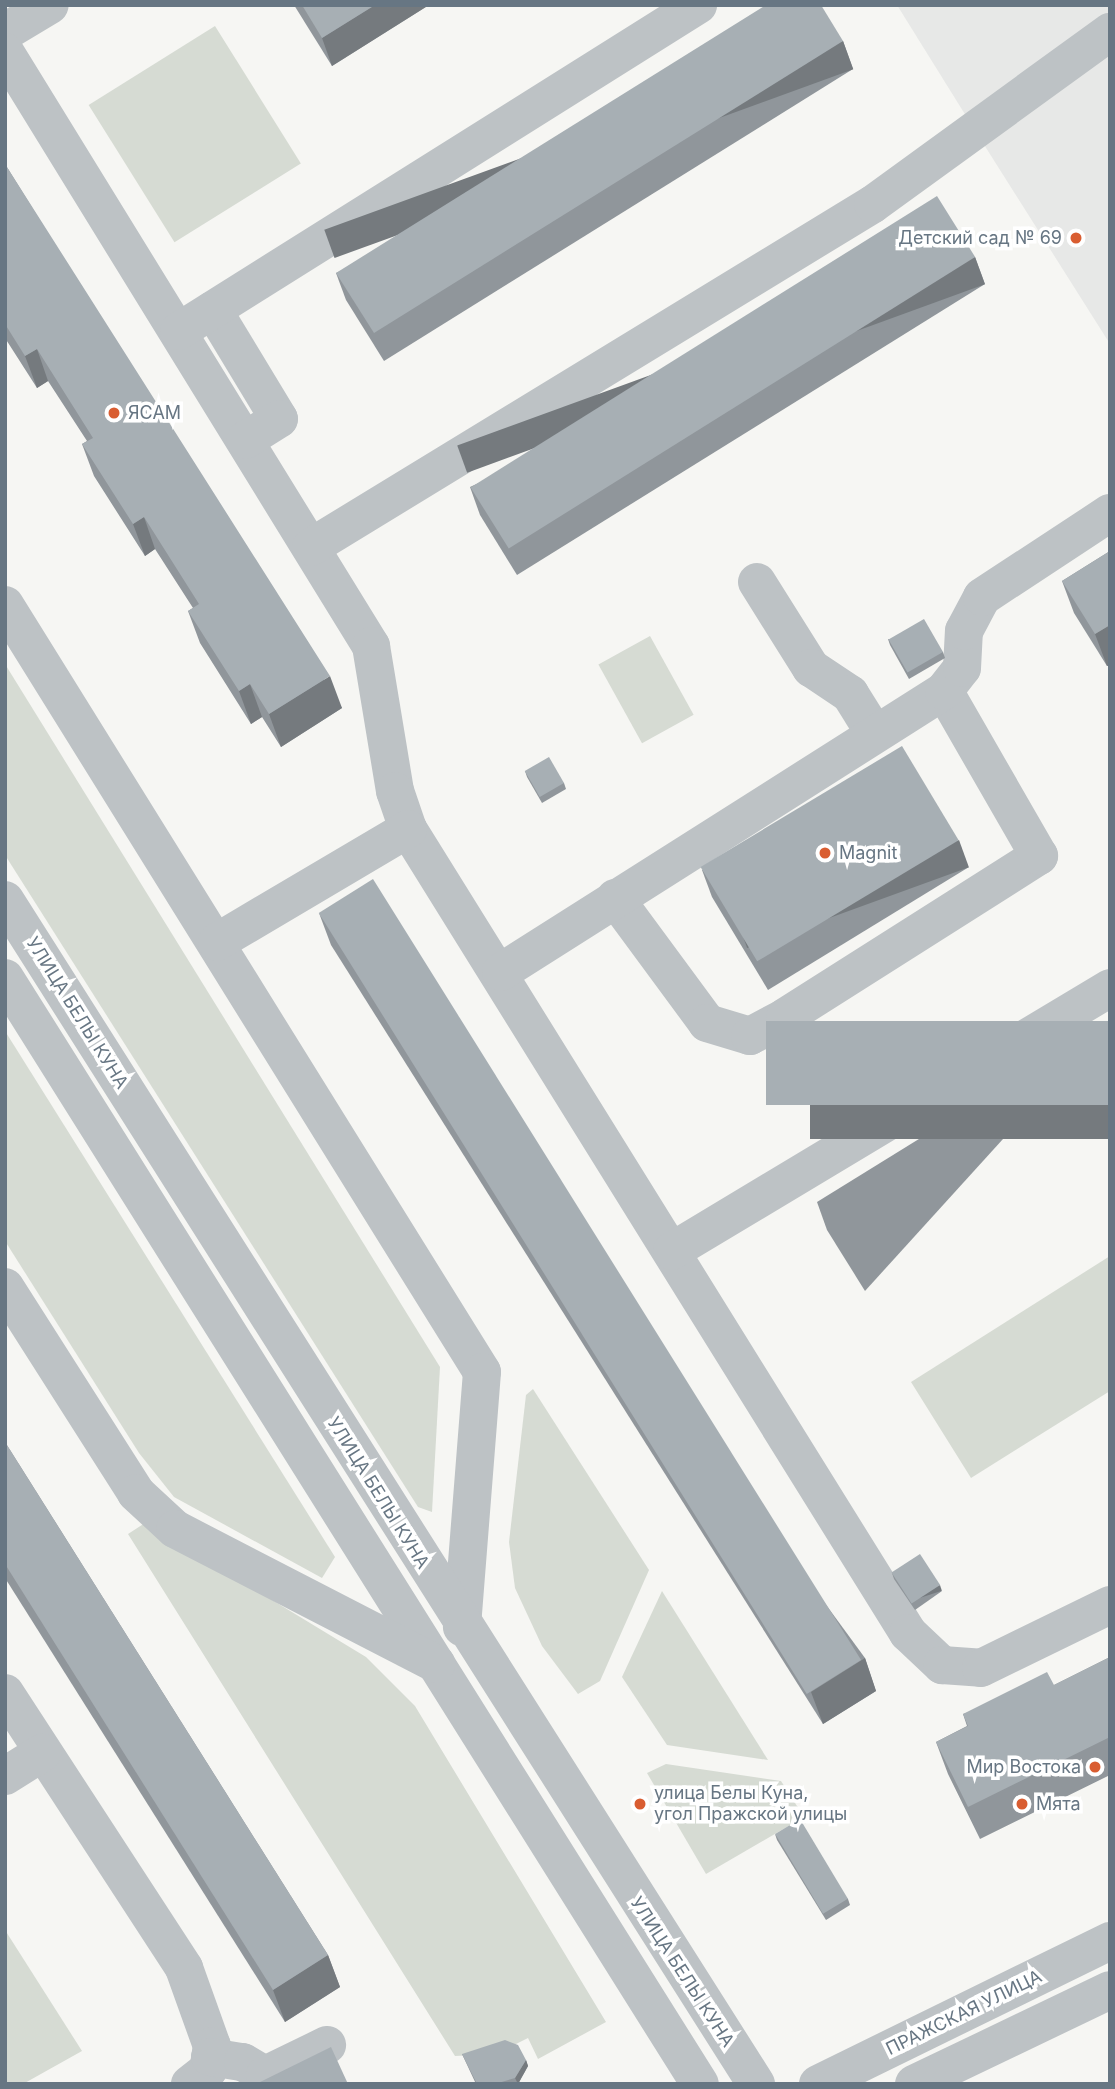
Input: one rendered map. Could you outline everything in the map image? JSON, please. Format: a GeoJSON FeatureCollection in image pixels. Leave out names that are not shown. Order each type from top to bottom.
{"type":"FeatureCollection","features":[{"type":"Feature","properties":{"kind":"street"},"geometry":{"type":"LineString","coordinates":[[5,32],[50,5]]}},
{"type":"Feature","properties":{"kind":"street"},"geometry":{"type":"LineString","coordinates":[[179,331],[698,5]]}},
{"type":"Feature","properties":{"kind":"street"},"geometry":{"type":"LineString","coordinates":[[311,547],[873,204],[1110,32]]}},
{"type":"Feature","properties":{"kind":"street"},"geometry":{"type":"LineString","coordinates":[[5,52],[371,646],[394,791],[408,829],[501,972],[672,1251],[924,1651],[942,1665],[981,1668],[1110,1605]]}},
{"type":"Feature","properties":{"kind":"street"},"geometry":{"type":"LineString","coordinates":[[213,310],[279,419],[246,440]]}},
{"type":"Feature","properties":{"kind":"street"},"geometry":{"type":"LineString","coordinates":[[501,972],[944,691],[962,668],[964,631],[982,597],[1110,513]]}},
{"type":"Feature","properties":{"kind":"street"},"geometry":{"type":"LineString","coordinates":[[757,582],[811,668],[850,694],[875,734]]}},
{"type":"Feature","properties":{"kind":"street"},"geometry":{"type":"LineString","coordinates":[[5,605],[482,1372],[462,1627]]}},
{"type":"Feature","properties":{"kind":"street"},"geometry":{"type":"LineString","coordinates":[[615,898],[707,1023],[734,1036],[774,1025],[1039,856],[944,691]]}},
{"type":"Feature","properties":{"kind":"street"},"geometry":{"type":"LineString","coordinates":[[217,942],[408,829]]}},
{"type":"Feature","properties":{"kind":"street","name":"УЛИЦА БЕЛЫ КУНА"},"geometry":{"type":"LineString","coordinates":[[5,900],[462,1627],[756,2084]]}},
{"type":"Feature","properties":{"kind":"street"},"geometry":{"type":"LineString","coordinates":[[5,978],[700,2084]]}},
{"type":"Feature","properties":{"kind":"street"},"geometry":{"type":"LineString","coordinates":[[672,1251],[1110,988]]}},
{"type":"Feature","properties":{"kind":"street"},"geometry":{"type":"LineString","coordinates":[[5,1287],[136,1493],[175,1529],[436,1664]]}},
{"type":"Feature","properties":{"kind":"street"},"geometry":{"type":"LineString","coordinates":[[5,1693],[184,1968],[212,2046],[200,2070]]}},
{"type":"Feature","properties":{"kind":"street"},"geometry":{"type":"LineString","coordinates":[[5,1776],[42,1753]]}},
{"type":"Feature","properties":{"kind":"street","name":"ПРАЖСКАЯ УЛИЦА"},"geometry":{"type":"LineString","coordinates":[[818,2084],[1110,1941]]}},
{"type":"Feature","properties":{"kind":"street"},"geometry":{"type":"LineString","coordinates":[[914,2084],[1110,1990]]}},
{"type":"Feature","properties":{"kind":"street"},"geometry":{"type":"LineString","coordinates":[[200,2070],[243,2062],[265,2075],[327,2045]]}},
{"type":"Feature","properties":{"kind":"shaded area","name":"Детский сад № 69"},"geometry":{"type":"Polygon","coordinates":[[[897,5],[1110,5],[1110,344],[976,132],[897,5]]]}},
{"type":"Feature","properties":{"kind":"shaded area"},"geometry":{"type":"Polygon","coordinates":[[[215,26],[301,163],[174,242],[89,105],[215,26]]]}},
{"type":"Feature","properties":{"kind":"shaded area"},"geometry":{"type":"Polygon","coordinates":[[[650,636],[694,715],[642,743],[598,665],[650,636]]]}},
{"type":"Feature","properties":{"kind":"shaded area"},"geometry":{"type":"Polygon","coordinates":[[[5,664],[440,1367],[432,1512],[418,1507],[5,855],[5,664]]]}},
{"type":"Feature","properties":{"kind":"shaded area"},"geometry":{"type":"Polygon","coordinates":[[[5,1031],[335,1557],[322,1578],[174,1497],[139,1453],[5,1241],[5,1031]]]}},
{"type":"Feature","properties":{"kind":"shaded area"},"geometry":{"type":"Polygon","coordinates":[[[1110,1256],[1110,1391],[971,1478],[911,1382],[1110,1256]]]}},
{"type":"Feature","properties":{"kind":"shaded area"},"geometry":{"type":"Polygon","coordinates":[[[533,1389],[649,1570],[600,1681],[578,1694],[542,1646],[515,1588],[509,1542],[526,1395],[533,1389]]]}},
{"type":"Feature","properties":{"kind":"shaded area"},"geometry":{"type":"Polygon","coordinates":[[[145,1523],[366,1657],[415,1706],[606,2022],[538,2059],[528,2038],[496,2054],[455,2056],[128,1534],[145,1523]]]}},
{"type":"Feature","properties":{"kind":"shaded area"},"geometry":{"type":"Polygon","coordinates":[[[662,1591],[768,1760],[667,1745],[622,1677],[662,1591]]]}},
{"type":"Feature","properties":{"kind":"shaded area"},"geometry":{"type":"Polygon","coordinates":[[[666,1764],[781,1781],[804,1817],[706,1874],[647,1773],[666,1764]]]}},
{"type":"Feature","properties":{"kind":"shaded area"},"geometry":{"type":"Polygon","coordinates":[[[5,1930],[82,2051],[23,2084],[5,2084],[5,1930]]]}},
{"type":"Feature","properties":{"kind":"building"},"geometry":{"type":"Polygon","coordinates":[[[302,5],[375,5],[322,38],[302,5]]]}},
{"type":"Feature","properties":{"kind":"building"},"geometry":{"type":"Polygon","coordinates":[[[766,5],[821,5],[843,41],[374,333],[336,273],[766,5]]]}},
{"type":"Feature","properties":{"kind":"building"},"geometry":{"type":"Polygon","coordinates":[[[5,164],[330,676],[269,714],[250,684],[239,691],[188,611],[199,604],[144,517],[133,524],[82,444],[93,438],[37,349],[25,356],[5,324],[5,164]]]}},
{"type":"Feature","properties":{"kind":"building"},"geometry":{"type":"Polygon","coordinates":[[[937,196],[975,257],[509,549],[471,487],[937,196]]]}},
{"type":"Feature","properties":{"kind":"building"},"geometry":{"type":"Polygon","coordinates":[[[1110,551],[1110,625],[1095,634],[1062,581],[1110,551]]]}},
{"type":"Feature","properties":{"kind":"building"},"geometry":{"type":"Polygon","coordinates":[[[924,619],[943,652],[907,672],[888,640],[924,619]]]}},
{"type":"Feature","properties":{"kind":"building"},"geometry":{"type":"Polygon","coordinates":[[[902,746],[959,840],[757,961],[701,867],[902,746]]]}},
{"type":"Feature","properties":{"kind":"building"},"geometry":{"type":"Polygon","coordinates":[[[549,757],[564,783],[540,797],[525,771],[549,757]]]}},
{"type":"Feature","properties":{"kind":"building"},"geometry":{"type":"Polygon","coordinates":[[[373,879],[861,1660],[807,1694],[319,913],[373,879]]]}},
{"type":"Feature","properties":{"kind":"building"},"geometry":{"type":"Polygon","coordinates":[[[766,1021],[1110,1021],[1110,1105],[766,1105],[766,1021]]]}},
{"type":"Feature","properties":{"kind":"building"},"geometry":{"type":"Polygon","coordinates":[[[5,1442],[328,1955],[273,1990],[5,1564],[5,1442]]]}},
{"type":"Feature","properties":{"kind":"building"},"geometry":{"type":"Polygon","coordinates":[[[920,1554],[940,1585],[912,1604],[891,1573],[920,1554]]]}},
{"type":"Feature","properties":{"kind":"building"},"geometry":{"type":"Polygon","coordinates":[[[1110,1657],[1110,1737],[968,1807],[936,1742],[968,1726],[963,1714],[1047,1672],[1054,1685],[1110,1657]]]}},
{"type":"Feature","properties":{"kind":"building"},"geometry":{"type":"Polygon","coordinates":[[[800,1819],[848,1899],[823,1914],[775,1834],[800,1819]]]}},
{"type":"Feature","properties":{"kind":"building"},"geometry":{"type":"Polygon","coordinates":[[[505,2040],[518,2045],[526,2060],[515,2078],[495,2084],[477,2084],[462,2054],[505,2040]]]}},
{"type":"Feature","properties":{"kind":"building"},"geometry":{"type":"Polygon","coordinates":[[[331,2047],[348,2084],[256,2084],[331,2047]]]}},
{"type":"Feature","properties":{"kind":"place","name":"Детский сад № 69"},"geometry":{"type":"Point","coordinates":[1076,238]}},
{"type":"Feature","properties":{"kind":"place","name":"ЯСАМ"},"geometry":{"type":"Point","coordinates":[114,413]}},
{"type":"Feature","properties":{"kind":"place","name":"Magnit"},"geometry":{"type":"Point","coordinates":[825,853]}},
{"type":"Feature","properties":{"kind":"place","name":"Мир Востока"},"geometry":{"type":"Point","coordinates":[1095,1767]}},
{"type":"Feature","properties":{"kind":"place","name":"улица Белы Куна, угол Пражской улицы"},"geometry":{"type":"Point","coordinates":[640,1804]}},
{"type":"Feature","properties":{"kind":"place","name":"Мята"},"geometry":{"type":"Point","coordinates":[1022,1804]}}]}
